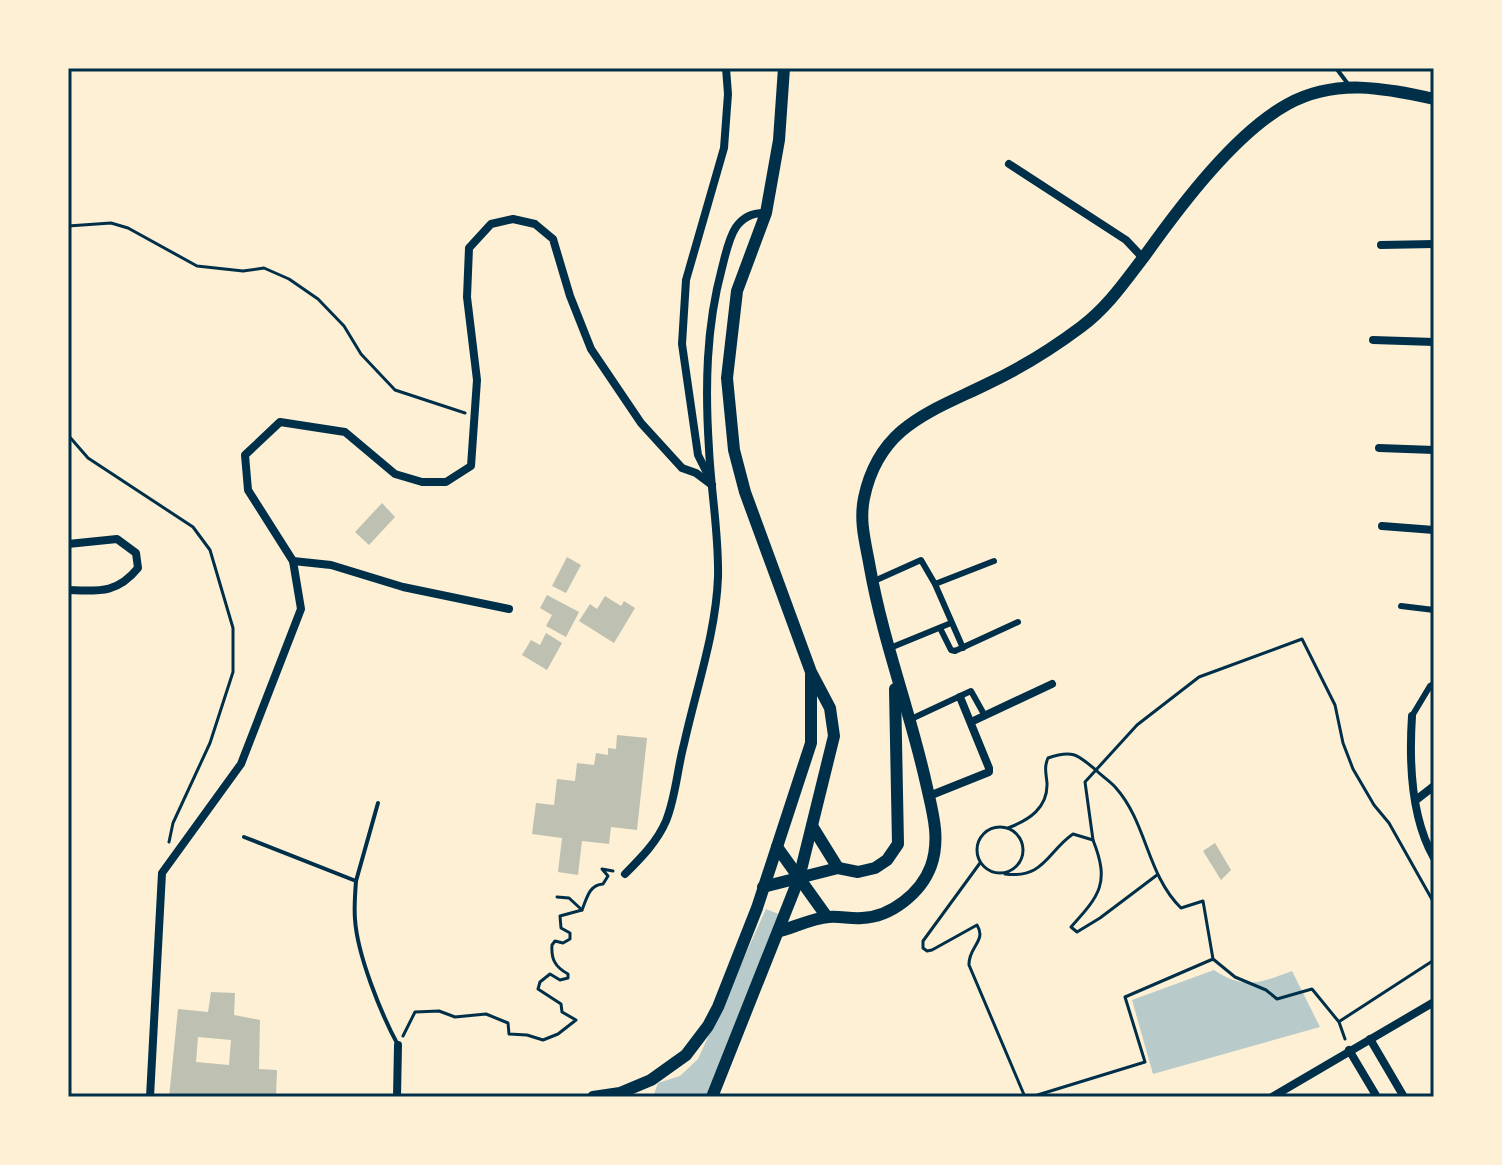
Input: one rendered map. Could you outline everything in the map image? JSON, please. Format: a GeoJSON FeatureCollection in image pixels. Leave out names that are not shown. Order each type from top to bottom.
{"type":"FeatureCollection","features":[{"type":"Feature","properties":{"kind":"main road"},"geometry":{"type":"LineString","coordinates":[[712,1097],[799,878],[834,736],[830,708],[811,672],[745,492],[734,450],[729,393],[731,327],[737,291],[766,213],[779,140],[784,68]]}},
{"type":"Feature","properties":{"kind":"main road"},"geometry":{"type":"LineString","coordinates":[[780,931],[827,917],[865,918],[882,914],[914,893],[931,867],[937,836],[872,582],[862,518],[868,483],[884,450],[909,422],[989,384],[1083,326],[1114,296],[1169,222],[1263,119],[1290,103],[1324,89],[1349,86],[1387,89],[1434,99]]}},
{"type":"Feature","properties":{"kind":"main road"},"geometry":{"type":"LineString","coordinates":[[763,887],[838,868],[858,872],[875,868],[887,860],[898,844],[895,666]]}},
{"type":"Feature","properties":{"kind":"main road"},"geometry":{"type":"LineString","coordinates":[[593,1097],[620,1093],[651,1080],[686,1055],[718,1007],[763,887],[811,743],[811,672]]}},
{"type":"Feature","properties":{"kind":"main road"},"geometry":{"type":"LineString","coordinates":[[812,826],[838,868]]}},
{"type":"Feature","properties":{"kind":"main road"},"geometry":{"type":"LineString","coordinates":[[777,847],[827,917]]}},
{"type":"Feature","properties":{"kind":"street"},"geometry":{"type":"LineString","coordinates":[[712,485],[698,455],[682,344],[686,280],[724,148],[728,94],[726,68]]}},
{"type":"Feature","properties":{"kind":"street"},"geometry":{"type":"LineString","coordinates":[[1009,164],[1126,240],[1143,258]]}},
{"type":"Feature","properties":{"kind":"street"},"geometry":{"type":"LineString","coordinates":[[625,874],[653,843],[665,824],[714,615],[718,577],[707,386],[708,344],[716,291],[730,239],[738,222],[748,215],[766,213]]}},
{"type":"Feature","properties":{"kind":"street"},"geometry":{"type":"LineString","coordinates":[[150,1097],[162,873],[241,764],[301,609],[293,561],[248,490],[245,455],[280,422],[345,432],[395,474],[422,482],[446,482],[471,466],[477,417],[477,380],[467,297],[469,248],[491,224],[513,219],[535,224],[553,239],[570,296],[599,362],[641,423],[682,468],[696,473],[712,485]]}},
{"type":"Feature","properties":{"kind":"street"},"geometry":{"type":"LineString","coordinates":[[1381,245],[1434,244]]}},
{"type":"Feature","properties":{"kind":"street"},"geometry":{"type":"LineString","coordinates":[[1373,340],[1434,342]]}},
{"type":"Feature","properties":{"kind":"street"},"geometry":{"type":"LineString","coordinates":[[1379,448],[1434,450]]}},
{"type":"Feature","properties":{"kind":"street"},"geometry":{"type":"LineString","coordinates":[[1382,526],[1434,530]]}},
{"type":"Feature","properties":{"kind":"street"},"geometry":{"type":"LineString","coordinates":[[68,544],[117,539],[136,553],[138,568],[129,579],[107,591],[68,590]]}},
{"type":"Feature","properties":{"kind":"street"},"geometry":{"type":"LineString","coordinates":[[872,582],[921,560],[963,648]]}},
{"type":"Feature","properties":{"kind":"street"},"geometry":{"type":"LineString","coordinates":[[293,561],[331,565],[403,587],[509,609]]}},
{"type":"Feature","properties":{"kind":"street"},"geometry":{"type":"LineString","coordinates":[[935,584],[994,561]]}},
{"type":"Feature","properties":{"kind":"street"},"geometry":{"type":"LineString","coordinates":[[1401,606],[1434,610]]}},
{"type":"Feature","properties":{"kind":"street"},"geometry":{"type":"LineString","coordinates":[[940,628],[952,652],[1018,622]]}},
{"type":"Feature","properties":{"kind":"street"},"geometry":{"type":"LineString","coordinates":[[890,648],[951,623]]}},
{"type":"Feature","properties":{"kind":"street"},"geometry":{"type":"LineString","coordinates":[[971,722],[1052,684]]}},
{"type":"Feature","properties":{"kind":"street"},"geometry":{"type":"LineString","coordinates":[[1434,684],[1412,716],[1410,750],[1419,820],[1434,858]]}},
{"type":"Feature","properties":{"kind":"street"},"geometry":{"type":"LineString","coordinates":[[909,720],[971,691],[985,716]]}},
{"type":"Feature","properties":{"kind":"street"},"geometry":{"type":"LineString","coordinates":[[929,796],[989,772],[960,697]]}},
{"type":"Feature","properties":{"kind":"street"},"geometry":{"type":"LineString","coordinates":[[1416,800],[1434,786]]}},
{"type":"Feature","properties":{"kind":"street"},"geometry":{"type":"LineString","coordinates":[[1272,1097],[1434,1002]]}},
{"type":"Feature","properties":{"kind":"street"},"geometry":{"type":"LineString","coordinates":[[1370,1039],[1404,1097]]}},
{"type":"Feature","properties":{"kind":"street"},"geometry":{"type":"LineString","coordinates":[[397,1097],[398,1045]]}},
{"type":"Feature","properties":{"kind":"street"},"geometry":{"type":"LineString","coordinates":[[1349,1050],[1377,1097]]}},
{"type":"Feature","properties":{"kind":"lane"},"geometry":{"type":"LineString","coordinates":[[1336,68],[1349,86]]}},
{"type":"Feature","properties":{"kind":"lane"},"geometry":{"type":"LineString","coordinates":[[378,803],[356,881],[354,921],[378,1000],[398,1045]]}},
{"type":"Feature","properties":{"kind":"lane"},"geometry":{"type":"LineString","coordinates":[[244,837],[356,881]]}},
{"type":"Feature","properties":{"kind":"path"},"geometry":{"type":"LineString","coordinates":[[68,226],[111,223],[128,228],[197,266],[243,271],[264,268],[289,279],[318,299],[344,326],[361,354],[395,390],[477,417]]}},
{"type":"Feature","properties":{"kind":"path"},"geometry":{"type":"LineString","coordinates":[[68,435],[88,458],[193,527],[210,550],[233,628],[233,672],[210,743],[173,823],[168,844]]}},
{"type":"Feature","properties":{"kind":"path"},"geometry":{"type":"LineString","coordinates":[[1157,875],[1077,932],[1071,927],[1089,907],[1103,883],[1085,782],[1137,725],[1199,677],[1302,639],[1335,705],[1340,732],[1353,769],[1374,805],[1389,823],[1434,903]]}},
{"type":"Feature","properties":{"kind":"path"},"geometry":{"type":"LineString","coordinates":[[1093,840],[1073,834],[1041,866],[1017,875],[991,872],[980,863],[976,849],[982,835],[996,827],[1008,828],[1025,821],[1039,809],[1047,793],[1044,766],[1048,758],[1061,753],[1077,754],[1117,788],[1137,824],[1168,895],[1181,908],[1203,901],[1213,959],[1235,977],[1266,990],[1277,999],[1312,989],[1339,1022],[1349,1050]]}},
{"type":"Feature","properties":{"kind":"path"},"geometry":{"type":"LineString","coordinates":[[1005,874],[1014,869],[1023,857],[1020,839],[1008,828]]}},
{"type":"Feature","properties":{"kind":"path"},"geometry":{"type":"LineString","coordinates":[[980,863],[923,941],[923,948],[932,950],[977,925],[981,938],[969,954],[969,965],[1028,1097],[1145,1062],[1125,997],[1213,959]]}},
{"type":"Feature","properties":{"kind":"path"},"geometry":{"type":"LineString","coordinates":[[582,910],[590,890],[595,885],[603,884],[608,876],[602,869],[625,874]]}},
{"type":"Feature","properties":{"kind":"path"},"geometry":{"type":"LineString","coordinates":[[557,897],[569,898],[582,910]]}},
{"type":"Feature","properties":{"kind":"path"},"geometry":{"type":"LineString","coordinates":[[398,1045],[415,1012],[439,1011],[455,1017],[486,1014],[508,1023],[509,1034],[543,1040],[558,1034],[576,1020],[562,1012],[561,1004],[538,989],[540,982],[550,974],[567,980],[568,974],[557,968],[553,960],[552,945],[555,941],[563,943],[570,939],[570,933],[561,928],[560,916],[582,910]]}},
{"type":"Feature","properties":{"kind":"path"},"geometry":{"type":"LineString","coordinates":[[1339,1022],[1434,960]]}},
{"type":"Feature","properties":{"kind":"shaded area"},"geometry":{"type":"Polygon","coordinates":[[[766,909],[781,915],[706,1097],[653,1097],[658,1083],[680,1076],[698,1059],[766,909]]]}},
{"type":"Feature","properties":{"kind":"shaded area"},"geometry":{"type":"Polygon","coordinates":[[[1214,970],[1243,982],[1271,979],[1292,971],[1320,1027],[1153,1074],[1132,1000],[1214,970]]]}},
{"type":"Feature","properties":{"kind":"building"},"geometry":{"type":"Polygon","coordinates":[[[382,503],[395,517],[369,545],[355,532],[382,503]]]}},
{"type":"Feature","properties":{"kind":"building"},"geometry":{"type":"Polygon","coordinates":[[[567,557],[581,565],[566,593],[552,586],[567,557]]]}},
{"type":"Feature","properties":{"kind":"building"},"geometry":{"type":"Polygon","coordinates":[[[547,595],[579,612],[566,637],[546,626],[552,615],[540,608],[547,595]]]}},
{"type":"Feature","properties":{"kind":"building"},"geometry":{"type":"Polygon","coordinates":[[[605,596],[621,606],[624,601],[635,608],[614,643],[579,621],[590,604],[597,609],[605,596]]]}},
{"type":"Feature","properties":{"kind":"building"},"geometry":{"type":"Polygon","coordinates":[[[546,633],[562,643],[547,670],[522,655],[531,640],[540,645],[546,633]]]}},
{"type":"Feature","properties":{"kind":"building"},"geometry":{"type":"Polygon","coordinates":[[[617,735],[647,738],[637,830],[611,827],[609,844],[582,841],[578,875],[558,872],[562,838],[532,834],[536,803],[554,805],[557,779],[575,781],[577,763],[594,765],[596,753],[608,755],[608,748],[616,749],[617,735]]]}},
{"type":"Feature","properties":{"kind":"building"},"geometry":{"type":"Polygon","coordinates":[[[1215,843],[1231,870],[1221,880],[1203,851],[1215,843]]]}},
{"type":"Feature","properties":{"kind":"building"},"geometry":{"type":"Polygon","coordinates":[[[211,992],[235,993],[234,1015],[260,1020],[259,1069],[277,1070],[276,1097],[169,1097],[178,1009],[208,1012],[211,992]],[[198,1037],[196,1062],[229,1065],[231,1040],[198,1037]]]}}]}
